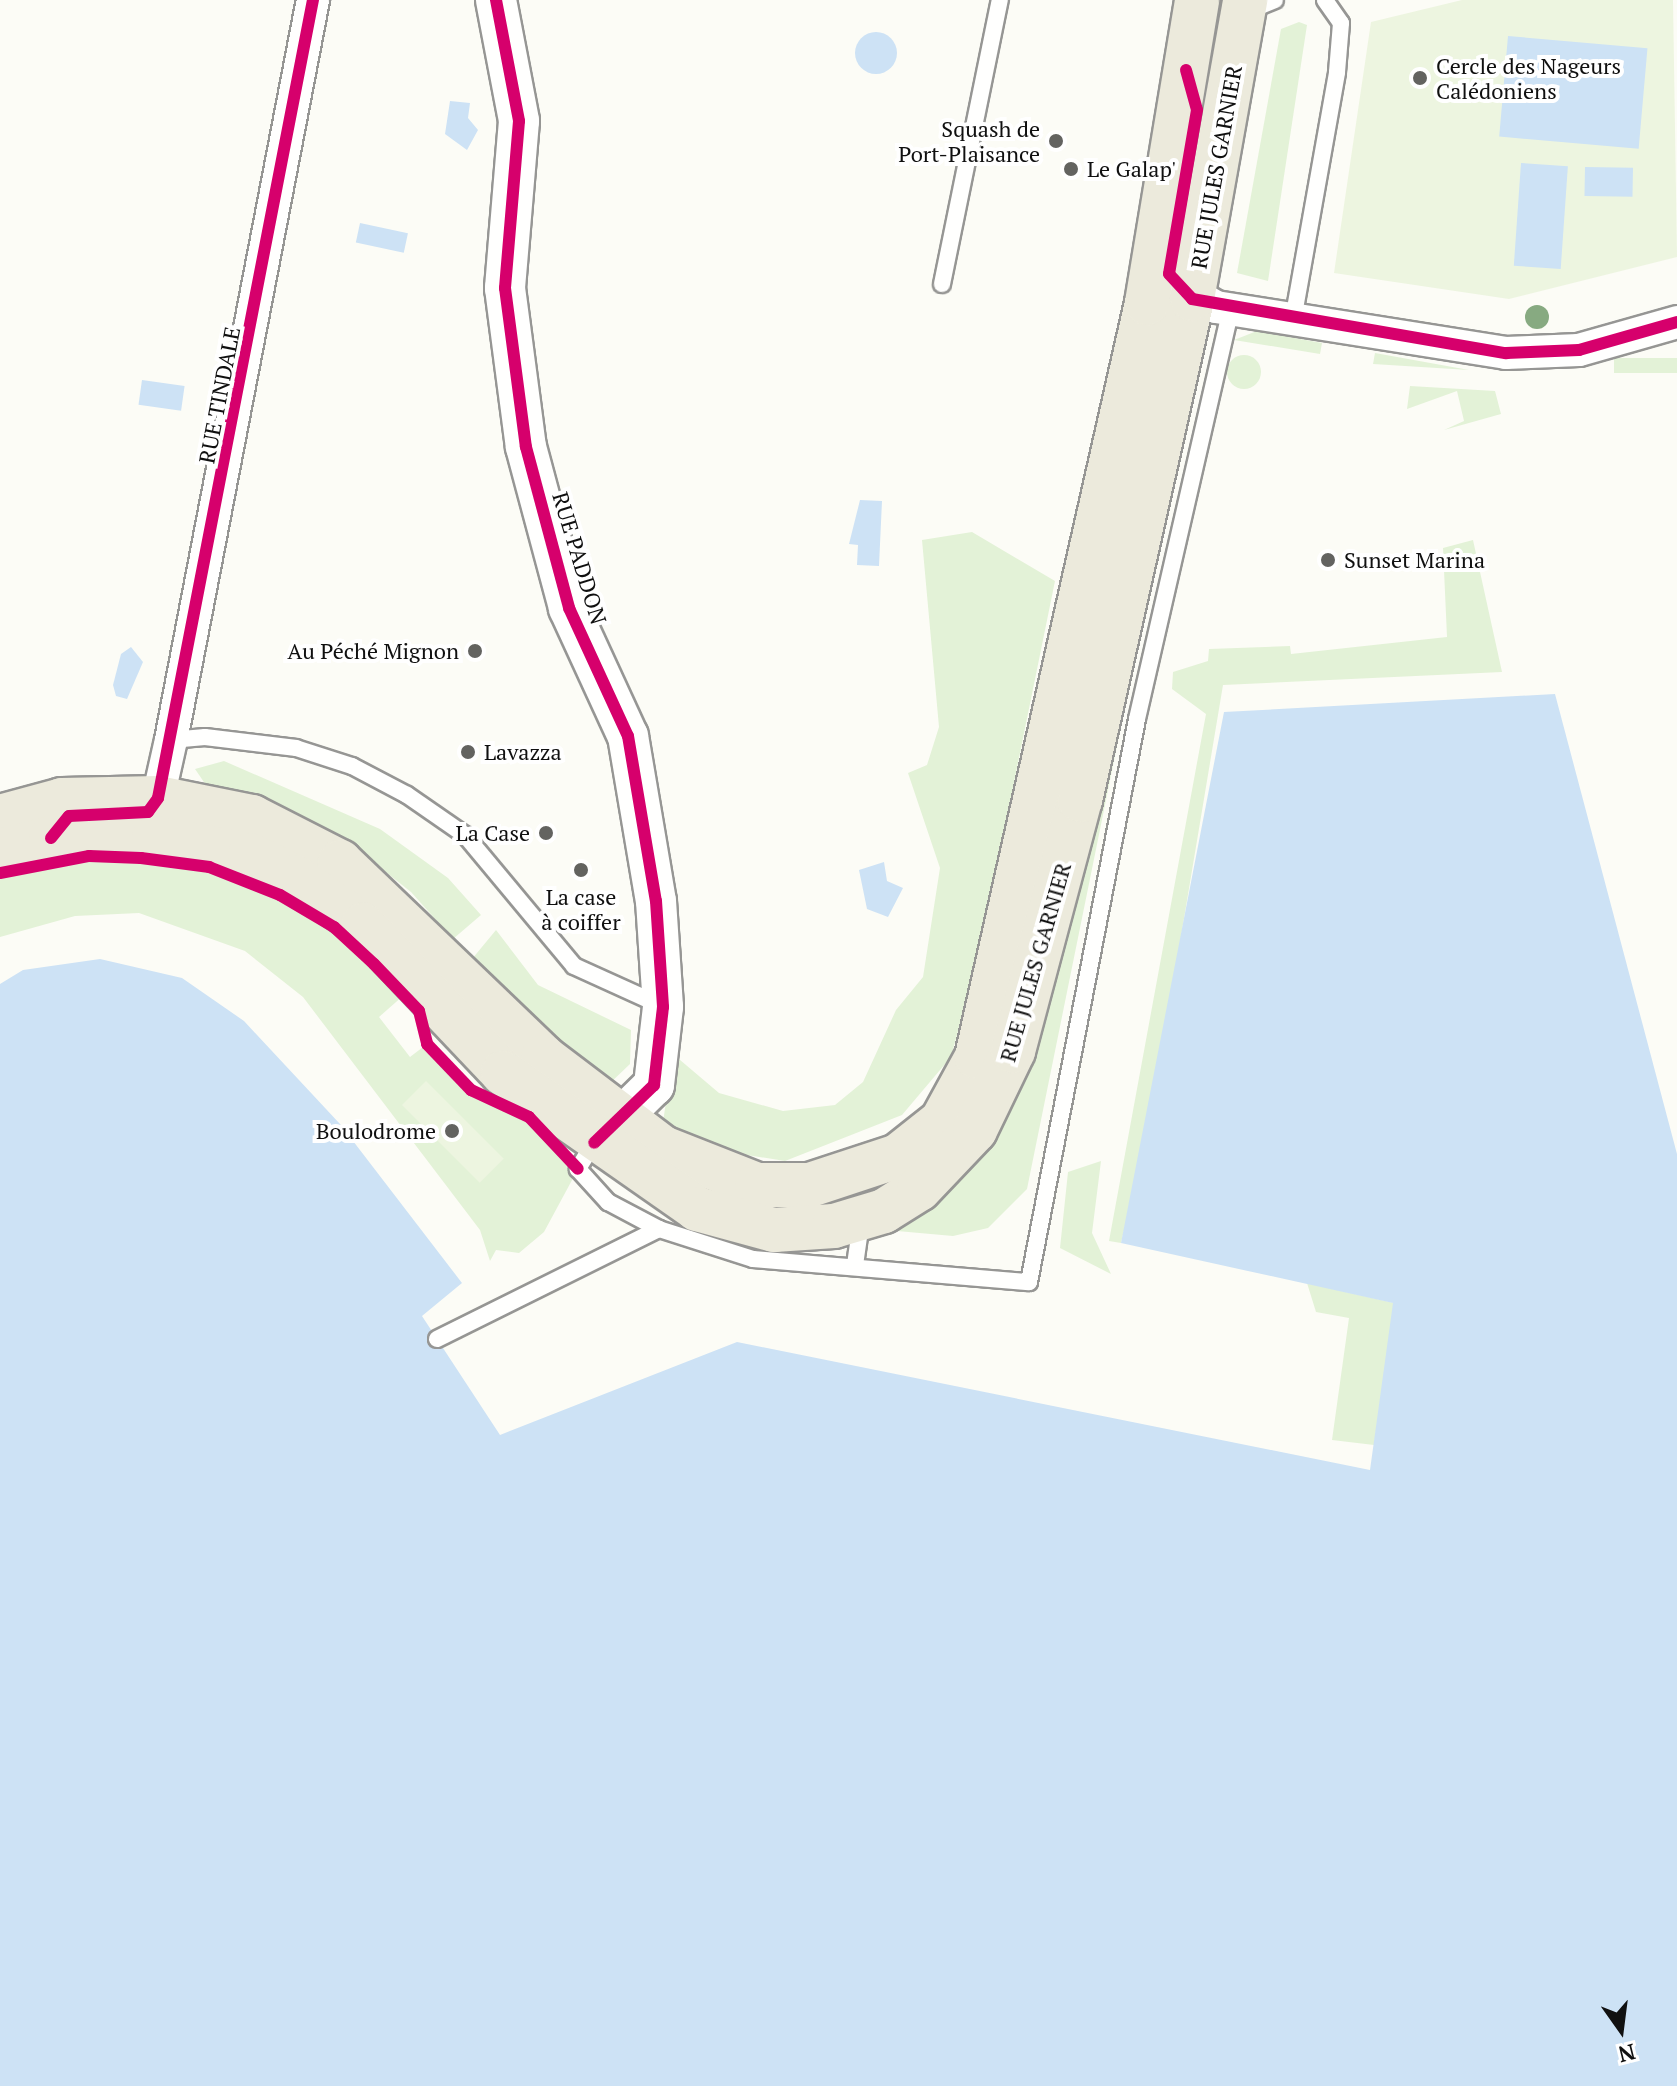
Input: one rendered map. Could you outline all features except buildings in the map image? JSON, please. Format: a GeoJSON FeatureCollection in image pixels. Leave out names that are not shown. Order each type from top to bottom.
{"type":"FeatureCollection","features":[{"type":"Feature","properties":{"kind":"main road","name":"RUE JULES GARNIER"},"geometry":{"type":"LineString","coordinates":[[0,851],[51,838],[154,838],[250,855],[363,925],[494,1063],[682,1175],[750,1199],[810,1185],[898,1156],[942,1121],[977,1057],[1112,465],[1197,0]]}},
{"type":"Feature","properties":{"kind":"main road","name":"RUE JULES GARNIER"},"geometry":{"type":"LineString","coordinates":[[0,817],[62,800],[158,798],[252,817],[340,862],[543,1057],[608,1132],[697,1209],[774,1230],[862,1218],[919,1189],[975,1130],[1013,1051],[1212,304],[1225,113],[1247,3]]}},
{"type":"Feature","properties":{"kind":"street","name":"RUE TINDALE"},"geometry":{"type":"LineString","coordinates":[[158,798],[313,0]]}},
{"type":"Feature","properties":{"kind":"street","name":"RUE PADDON"},"geometry":{"type":"LineString","coordinates":[[496,0],[519,121],[505,288],[524,431],[569,608],[628,736],[656,901],[663,1007],[654,1085],[608,1132]]}},
{"type":"Feature","properties":{"kind":"street"},"geometry":{"type":"LineString","coordinates":[[1186,70],[1197,110],[1169,274],[1212,304]]}},
{"type":"Feature","properties":{"kind":"street"},"geometry":{"type":"LineString","coordinates":[[1112,465],[1131,448],[1165,312],[1212,304],[1293,320],[1506,353],[1579,350],[1677,322]]}},
{"type":"Feature","properties":{"kind":"street"},"geometry":{"type":"LineString","coordinates":[[51,838],[69,816],[148,812],[158,798]]}},
{"type":"Feature","properties":{"kind":"street"},"geometry":{"type":"LineString","coordinates":[[158,798],[163,811],[221,826],[250,855]]}},
{"type":"Feature","properties":{"kind":"lane"},"geometry":{"type":"LineString","coordinates":[[942,284],[1000,0]]}},
{"type":"Feature","properties":{"kind":"lane"},"geometry":{"type":"LineString","coordinates":[[1293,320],[1337,72],[1341,23],[1325,0]]}},
{"type":"Feature","properties":{"kind":"lane"},"geometry":{"type":"LineString","coordinates":[[608,1132],[578,1169],[608,1202],[659,1229],[753,1259],[855,1265],[1029,1282],[1137,719],[1212,304]]}},
{"type":"Feature","properties":{"kind":"lane"},"geometry":{"type":"LineString","coordinates":[[171,740],[296,748],[352,766],[407,795],[465,835],[574,966],[663,1007]]}},
{"type":"Feature","properties":{"kind":"lane"},"geometry":{"type":"LineString","coordinates":[[855,1265],[862,1218]]}},
{"type":"Feature","properties":{"kind":"lane"},"geometry":{"type":"LineString","coordinates":[[437,1339],[659,1229]]}},
{"type":"Feature","properties":{"kind":"green space"},"geometry":{"type":"Polygon","coordinates":[[[1462,0],[1673,0],[1677,257],[1509,299],[1334,273],[1371,22],[1462,0]]]}},
{"type":"Feature","properties":{"kind":"green space"},"geometry":{"type":"Polygon","coordinates":[[[1299,22],[1307,25],[1268,281],[1237,273],[1281,29],[1299,22]]]}},
{"type":"Feature","properties":{"kind":"green space"},"geometry":{"type":"Polygon","coordinates":[[[1257,331],[1322,343],[1320,354],[1234,340],[1257,331]]]}},
{"type":"Feature","properties":{"kind":"green space"},"geometry":{"type":"Polygon","coordinates":[[[1198,347],[1027,1189],[988,1228],[953,1236],[886,1230],[979,1160],[1019,1080],[1198,347]]]}},
{"type":"Feature","properties":{"kind":"green space"},"geometry":{"type":"Polygon","coordinates":[[[1375,353],[1469,370],[1373,364],[1375,353]]]}},
{"type":"Feature","properties":{"kind":"green space"},"geometry":{"type":"Polygon","coordinates":[[[1244,355],[1256,360],[1261,372],[1256,384],[1244,389],[1232,384],[1227,372],[1232,360],[1244,355]]]}},
{"type":"Feature","properties":{"kind":"green space"},"geometry":{"type":"Polygon","coordinates":[[[1614,358],[1677,358],[1677,373],[1614,373],[1614,358]]]}},
{"type":"Feature","properties":{"kind":"green space"},"geometry":{"type":"Polygon","coordinates":[[[1410,386],[1495,391],[1501,414],[1444,430],[1464,421],[1457,391],[1407,409],[1410,386]]]}},
{"type":"Feature","properties":{"kind":"green space"},"geometry":{"type":"Polygon","coordinates":[[[972,532],[1055,581],[980,949],[951,1057],[902,1115],[785,1161],[690,1146],[662,1129],[673,1054],[719,1093],[783,1111],[835,1105],[863,1082],[896,1010],[923,977],[940,868],[908,773],[927,765],[939,727],[922,540],[972,532]]]}},
{"type":"Feature","properties":{"kind":"green space"},"geometry":{"type":"Polygon","coordinates":[[[1473,540],[1502,672],[1223,685],[1151,1116],[1121,1243],[1109,1241],[1206,714],[1172,689],[1173,672],[1208,661],[1209,649],[1290,646],[1291,654],[1447,637],[1443,548],[1473,540]]]}},
{"type":"Feature","properties":{"kind":"green space"},"geometry":{"type":"Polygon","coordinates":[[[224,761],[380,829],[448,878],[481,915],[453,939],[411,892],[349,843],[208,788],[195,769],[224,761]]]}},
{"type":"Feature","properties":{"kind":"green space"},"geometry":{"type":"Polygon","coordinates":[[[89,856],[209,867],[280,895],[334,927],[404,995],[379,1017],[410,1057],[427,1044],[471,1090],[529,1117],[578,1169],[544,1232],[519,1253],[496,1250],[490,1261],[480,1230],[303,997],[245,951],[139,913],[75,916],[0,937],[0,873],[89,856]]]}},
{"type":"Feature","properties":{"kind":"green space"},"geometry":{"type":"Polygon","coordinates":[[[496,930],[538,985],[631,1030],[630,1064],[606,1087],[472,959],[496,930]]]}},
{"type":"Feature","properties":{"kind":"green space","name":"Boulodrome"},"geometry":{"type":"Polygon","coordinates":[[[426,1081],[504,1159],[480,1183],[402,1105],[426,1081]]]}},
{"type":"Feature","properties":{"kind":"green space"},"geometry":{"type":"Polygon","coordinates":[[[1101,1161],[1092,1233],[1111,1274],[1060,1248],[1068,1172],[1101,1161]]]}},
{"type":"Feature","properties":{"kind":"green space"},"geometry":{"type":"Polygon","coordinates":[[[1307,1283],[1394,1303],[1374,1445],[1332,1440],[1349,1318],[1316,1312],[1307,1283]]]}},
{"type":"Feature","properties":{"kind":"water"},"geometry":{"type":"Polygon","coordinates":[[[876,32],[891,38],[897,53],[891,68],[876,74],[861,68],[855,53],[861,38],[876,32]]]}},
{"type":"Feature","properties":{"kind":"water"},"geometry":{"type":"Polygon","coordinates":[[[1508,36],[1647,48],[1639,149],[1499,137],[1508,36]]]}},
{"type":"Feature","properties":{"kind":"water"},"geometry":{"type":"Polygon","coordinates":[[[450,101],[470,103],[468,118],[478,130],[467,150],[445,134],[450,101]]]}},
{"type":"Feature","properties":{"kind":"water"},"geometry":{"type":"Polygon","coordinates":[[[1521,163],[1568,166],[1561,269],[1514,266],[1521,163]]]}},
{"type":"Feature","properties":{"kind":"water"},"geometry":{"type":"Polygon","coordinates":[[[1585,167],[1633,168],[1632,197],[1584,196],[1585,167]]]}},
{"type":"Feature","properties":{"kind":"water"},"geometry":{"type":"Polygon","coordinates":[[[360,223],[408,233],[404,253],[356,243],[360,223]]]}},
{"type":"Feature","properties":{"kind":"water"},"geometry":{"type":"Polygon","coordinates":[[[142,380],[185,386],[181,411],[139,405],[142,380]]]}},
{"type":"Feature","properties":{"kind":"water"},"geometry":{"type":"Polygon","coordinates":[[[860,500],[882,501],[879,566],[857,565],[858,545],[849,544],[860,500]]]}},
{"type":"Feature","properties":{"kind":"water"},"geometry":{"type":"Polygon","coordinates":[[[131,647],[143,662],[127,699],[116,696],[113,685],[121,654],[131,647]]]}},
{"type":"Feature","properties":{"kind":"water"},"geometry":{"type":"Polygon","coordinates":[[[1555,694],[1677,1154],[1677,2086],[0,2086],[0,984],[23,970],[100,959],[182,978],[244,1021],[340,1124],[462,1283],[422,1316],[500,1435],[737,1342],[1370,1470],[1393,1303],[1121,1243],[1224,712],[1555,694]]]}},
{"type":"Feature","properties":{"kind":"water"},"geometry":{"type":"Polygon","coordinates":[[[884,862],[887,881],[903,888],[888,917],[867,909],[859,870],[884,862]]]}},
{"type":"Feature","properties":{"kind":"cycle path"},"geometry":{"type":"LineString","coordinates":[[51,838],[69,816],[148,812],[158,798],[313,0]]}},
{"type":"Feature","properties":{"kind":"cycle path"},"geometry":{"type":"LineString","coordinates":[[496,0],[519,121],[505,288],[526,447],[569,608],[628,736],[656,901],[663,1007],[654,1085],[594,1143]]}},
{"type":"Feature","properties":{"kind":"cycle path"},"geometry":{"type":"LineString","coordinates":[[1186,70],[1197,110],[1169,274],[1192,299],[1506,353],[1579,350],[1677,322]]}},
{"type":"Feature","properties":{"kind":"cycle path"},"geometry":{"type":"LineString","coordinates":[[0,873],[89,856],[141,858],[209,867],[280,895],[334,927],[374,964],[419,1011],[427,1044],[471,1090],[529,1117],[578,1169]]}},
{"type":"Feature","properties":{"kind":"place","name":"Cercle des Nageurs Calédoniens"},"geometry":{"type":"Point","coordinates":[1420,78]}},
{"type":"Feature","properties":{"kind":"place","name":"Squash de Port-Plaisance"},"geometry":{"type":"Point","coordinates":[1056,141]}},
{"type":"Feature","properties":{"kind":"place","name":"Le Galap'"},"geometry":{"type":"Point","coordinates":[1071,169]}},
{"type":"Feature","properties":{"kind":"place","name":"Sunset Marina"},"geometry":{"type":"Point","coordinates":[1328,560]}},
{"type":"Feature","properties":{"kind":"place","name":"Au Péché Mignon"},"geometry":{"type":"Point","coordinates":[475,651]}},
{"type":"Feature","properties":{"kind":"place","name":"Lavazza"},"geometry":{"type":"Point","coordinates":[468,752]}},
{"type":"Feature","properties":{"kind":"place","name":"La Case"},"geometry":{"type":"Point","coordinates":[546,833]}},
{"type":"Feature","properties":{"kind":"place","name":"La case à coiffer"},"geometry":{"type":"Point","coordinates":[581,870]}},
{"type":"Feature","properties":{"kind":"place","name":"Boulodrome"},"geometry":{"type":"Point","coordinates":[452,1131]}}]}
